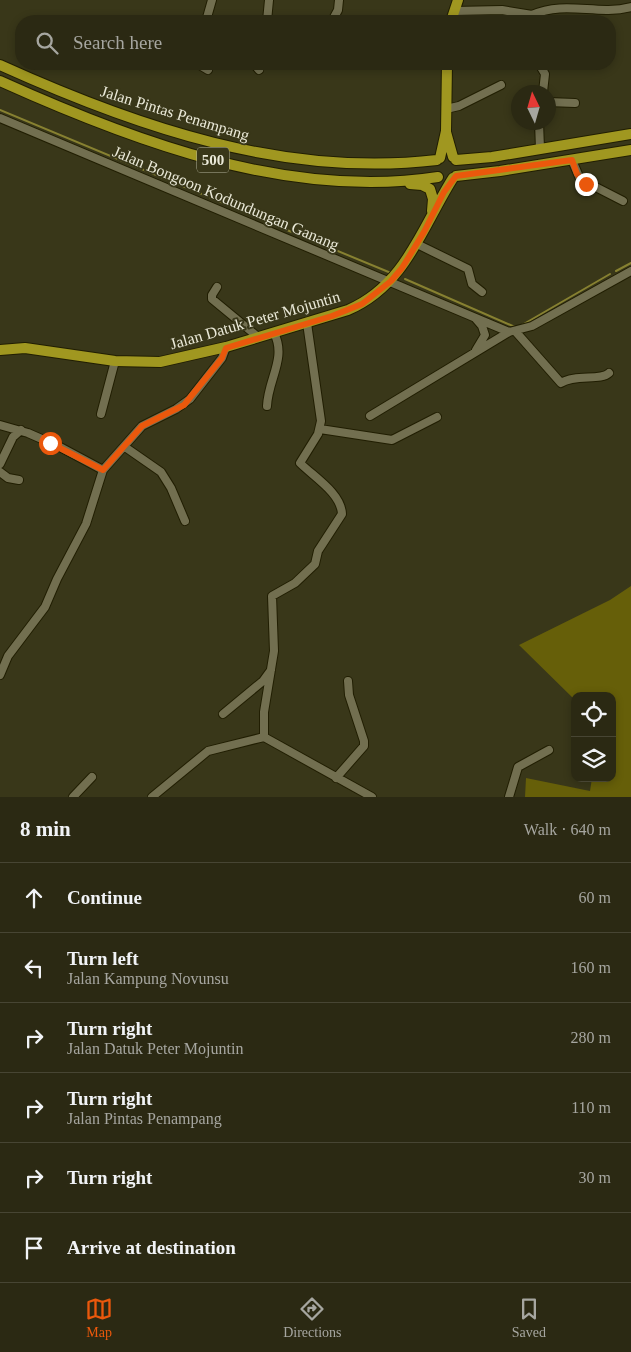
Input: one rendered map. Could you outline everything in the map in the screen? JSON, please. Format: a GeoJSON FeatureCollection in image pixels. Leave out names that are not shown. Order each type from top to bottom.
{"type":"FeatureCollection","features":[{"type":"Feature","properties":{"kind":"main road"},"geometry":{"type":"LineString","coordinates":[[452,15],[458,0]]}},
{"type":"Feature","properties":{"kind":"main road","name":"Jalan Pintas Penampang"},"geometry":{"type":"LineString","coordinates":[[0,65],[130,119],[250,153],[371,165],[438,159]]}},
{"type":"Feature","properties":{"kind":"main road"},"geometry":{"type":"LineString","coordinates":[[438,177],[434,167],[446,131],[447,70]]}},
{"type":"Feature","properties":{"kind":"main road","name":"Jalan Pintas Penampang"},"geometry":{"type":"LineString","coordinates":[[0,81],[150,142],[204,158],[296,176],[366,180],[438,177]]}},
{"type":"Feature","properties":{"kind":"main road"},"geometry":{"type":"LineString","coordinates":[[446,131],[459,170],[455,177]]}},
{"type":"Feature","properties":{"kind":"main road","name":"500"},"geometry":{"type":"LineString","coordinates":[[438,159],[446,156],[455,159],[492,157],[631,134]]}},
{"type":"Feature","properties":{"kind":"main road","name":"500"},"geometry":{"type":"LineString","coordinates":[[438,177],[446,180],[455,177],[631,150]]}},
{"type":"Feature","properties":{"kind":"main road","name":"Jalan Datuk Peter Mojuntin"},"geometry":{"type":"LineString","coordinates":[[0,350],[25,348],[115,361],[160,362],[226,348],[362,304],[391,281],[417,244],[432,214],[455,177]]}},
{"type":"Feature","properties":{"kind":"main road"},"geometry":{"type":"LineString","coordinates":[[366,180],[375,184],[418,184],[427,187],[432,194],[432,214]]}},
{"type":"Feature","properties":{"kind":"street"},"geometry":{"type":"LineString","coordinates":[[208,15],[212,0]]}},
{"type":"Feature","properties":{"kind":"street"},"geometry":{"type":"LineString","coordinates":[[266,0],[267,15]]}},
{"type":"Feature","properties":{"kind":"street"},"geometry":{"type":"LineString","coordinates":[[335,15],[339,0]]}},
{"type":"Feature","properties":{"kind":"street"},"geometry":{"type":"LineString","coordinates":[[536,15],[546,8],[571,5],[610,10],[631,7]]}},
{"type":"Feature","properties":{"kind":"street"},"geometry":{"type":"LineString","coordinates":[[460,15],[502,10],[521,15]]}},
{"type":"Feature","properties":{"kind":"street"},"geometry":{"type":"LineString","coordinates":[[543,70],[545,74],[544,85]]}},
{"type":"Feature","properties":{"kind":"street"},"geometry":{"type":"LineString","coordinates":[[446,109],[459,106],[501,85]]}},
{"type":"Feature","properties":{"kind":"street"},"geometry":{"type":"LineString","coordinates":[[556,102],[575,103]]}},
{"type":"Feature","properties":{"kind":"street","name":"Jalan Bongoon Kodundungan Ganang"},"geometry":{"type":"LineString","coordinates":[[0,118],[512,332]]}},
{"type":"Feature","properties":{"kind":"street"},"geometry":{"type":"LineString","coordinates":[[539,130],[540,149]]}},
{"type":"Feature","properties":{"kind":"street"},"geometry":{"type":"LineString","coordinates":[[572,160],[580,179],[623,202]]}},
{"type":"Feature","properties":{"kind":"street"},"geometry":{"type":"LineString","coordinates":[[417,244],[468,269],[472,284],[482,292]]}},
{"type":"Feature","properties":{"kind":"street"},"geometry":{"type":"LineString","coordinates":[[370,416],[475,352],[597,291],[631,271]]}},
{"type":"Feature","properties":{"kind":"street"},"geometry":{"type":"LineString","coordinates":[[218,287],[212,295],[212,299],[258,337]]}},
{"type":"Feature","properties":{"kind":"street"},"geometry":{"type":"LineString","coordinates":[[475,318],[482,326],[484,335],[475,352]]}},
{"type":"Feature","properties":{"kind":"street"},"geometry":{"type":"LineString","coordinates":[[264,737],[264,712],[274,643],[272,596],[295,583],[315,564],[318,551],[342,514],[342,507],[334,495],[300,463],[320,429],[319,405],[306,323]]}},
{"type":"Feature","properties":{"kind":"street"},"geometry":{"type":"LineString","coordinates":[[512,332],[561,383],[568,379],[600,377],[609,372]]}},
{"type":"Feature","properties":{"kind":"street"},"geometry":{"type":"LineString","coordinates":[[268,406],[268,393],[279,358],[278,342],[274,333]]}},
{"type":"Feature","properties":{"kind":"street"},"geometry":{"type":"LineString","coordinates":[[0,675],[8,656],[39,617],[86,524],[103,470],[146,423],[184,405],[222,358],[226,348]]}},
{"type":"Feature","properties":{"kind":"street"},"geometry":{"type":"LineString","coordinates":[[102,414],[115,361]]}},
{"type":"Feature","properties":{"kind":"street"},"geometry":{"type":"LineString","coordinates":[[320,429],[392,440],[437,416]]}},
{"type":"Feature","properties":{"kind":"street"},"geometry":{"type":"LineString","coordinates":[[0,425],[21,430],[60,447],[103,470]]}},
{"type":"Feature","properties":{"kind":"street"},"geometry":{"type":"LineString","coordinates":[[0,464],[13,437],[21,430]]}},
{"type":"Feature","properties":{"kind":"street"},"geometry":{"type":"LineString","coordinates":[[125,447],[161,472],[171,488],[185,521]]}},
{"type":"Feature","properties":{"kind":"street"},"geometry":{"type":"LineString","coordinates":[[0,472],[8,478],[19,480]]}},
{"type":"Feature","properties":{"kind":"street"},"geometry":{"type":"LineString","coordinates":[[223,714],[263,681],[271,670]]}},
{"type":"Feature","properties":{"kind":"street"},"geometry":{"type":"LineString","coordinates":[[336,778],[364,746],[364,740],[349,695],[348,681]]}},
{"type":"Feature","properties":{"kind":"street"},"geometry":{"type":"LineString","coordinates":[[152,797],[208,751],[264,737],[372,797]]}},
{"type":"Feature","properties":{"kind":"street"},"geometry":{"type":"LineString","coordinates":[[509,797],[518,767],[549,750]]}},
{"type":"Feature","properties":{"kind":"street"},"geometry":{"type":"LineString","coordinates":[[73,797],[92,776]]}},
{"type":"Feature","properties":{"kind":"shaded area"},"geometry":{"type":"Polygon","coordinates":[[[631,586],[631,797],[525,797],[526,778],[590,791],[591,782],[616,782],[616,692],[571,692],[571,696],[519,645],[610,600],[631,586]]]}},
{"type":"Feature","properties":{"kind":"waterway"},"geometry":{"type":"LineString","coordinates":[[0,110],[281,227]]}},
{"type":"Feature","properties":{"kind":"waterway"},"geometry":{"type":"LineString","coordinates":[[287,230],[391,273]]}},
{"type":"Feature","properties":{"kind":"waterway"},"geometry":{"type":"LineString","coordinates":[[616,271],[631,263]]}},
{"type":"Feature","properties":{"kind":"waterway"},"geometry":{"type":"LineString","coordinates":[[522,325],[610,274]]}},
{"type":"Feature","properties":{"kind":"waterway"},"geometry":{"type":"LineString","coordinates":[[405,279],[515,327]]}},
{"type":"Feature","properties":{"kind":"route"},"geometry":{"type":"LineString","coordinates":[[50,443],[103,470],[142,426],[184,405],[222,358],[226,348],[332,316],[362,304],[384,288],[402,268],[424,232],[444,192],[456,176],[572,160],[577,174],[586,184]]}}]}
